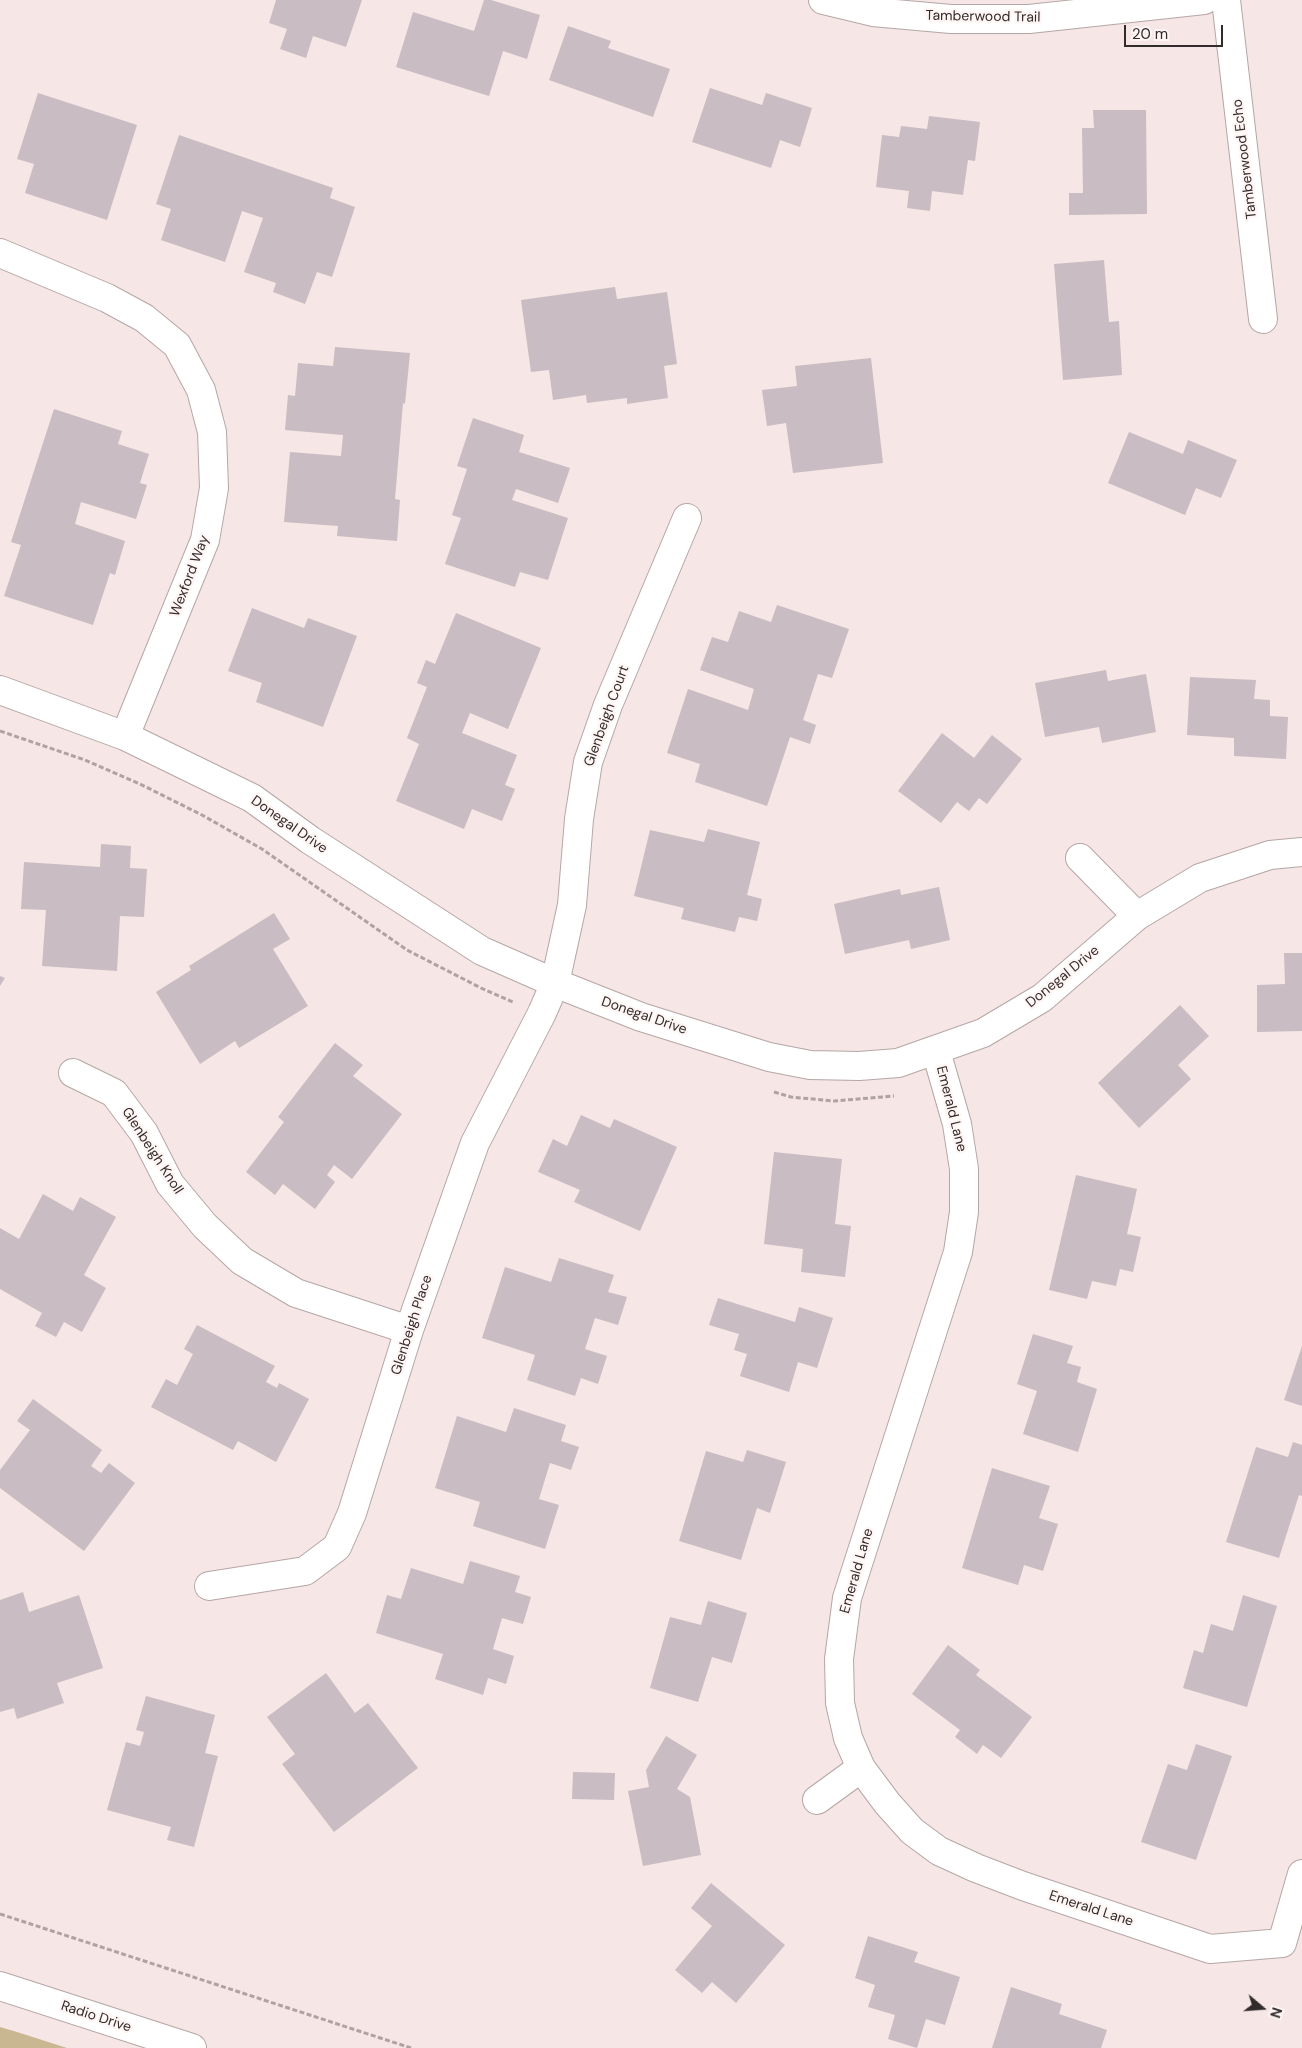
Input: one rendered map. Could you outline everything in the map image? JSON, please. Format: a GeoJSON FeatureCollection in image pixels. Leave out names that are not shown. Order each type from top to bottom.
{"type":"FeatureCollection","features":[{"type":"Feature","properties":{"kind":"street","name":"Tamberwood Trail"},"geometry":{"type":"LineString","coordinates":[[824,0],[873,12],[951,19],[1029,19],[1204,0]]}},
{"type":"Feature","properties":{"kind":"street","name":"Tamberwood Echo"},"geometry":{"type":"LineString","coordinates":[[1226,0],[1263,319]]}},
{"type":"Feature","properties":{"kind":"street","name":"Wexford Way"},"geometry":{"type":"LineString","coordinates":[[0,253],[107,298],[144,318],[177,345],[201,390],[206,407],[212,432],[214,488],[205,540],[125,736]]}},
{"type":"Feature","properties":{"kind":"street","name":"Glenbeigh Court"},"geometry":{"type":"LineString","coordinates":[[555,983],[572,905],[579,819],[588,762],[608,705],[687,518]]}},
{"type":"Feature","properties":{"kind":"street","name":"Donegal Drive"},"geometry":{"type":"LineString","coordinates":[[0,690],[125,736],[252,798],[310,840],[482,951],[555,983],[641,1017],[769,1058],[810,1065],[858,1066],[898,1063],[983,1033],[1042,998],[1137,916],[1200,878],[1270,855],[1302,852]]}},
{"type":"Feature","properties":{"kind":"street"},"geometry":{"type":"LineString","coordinates":[[1080,858],[1137,916]]}},
{"type":"Feature","properties":{"kind":"street","name":"Glenbeigh Place"},"geometry":{"type":"LineString","coordinates":[[209,1586],[304,1571],[337,1546],[352,1514],[409,1330],[475,1143],[542,1013],[555,983]]}},
{"type":"Feature","properties":{"kind":"street","name":"Emerald Lane"},"geometry":{"type":"LineString","coordinates":[[936,1051],[957,1124],[964,1169],[964,1212],[958,1252],[847,1598],[839,1659],[840,1703],[848,1738],[861,1768],[887,1803],[912,1831],[939,1851],[1023,1886],[1210,1949],[1292,1950],[1302,1874]]}},
{"type":"Feature","properties":{"kind":"street","name":"Glenbeigh Knoll"},"geometry":{"type":"LineString","coordinates":[[73,1073],[114,1093],[144,1133],[170,1184],[205,1226],[242,1261],[296,1293],[409,1330]]}},
{"type":"Feature","properties":{"kind":"street"},"geometry":{"type":"LineString","coordinates":[[817,1800],[861,1768]]}},
{"type":"Feature","properties":{"kind":"street","name":"Radio Drive"},"geometry":{"type":"LineString","coordinates":[[0,1986],[192,2048]]}},
{"type":"Feature","properties":{"kind":"path"},"geometry":{"type":"LineString","coordinates":[[0,1914],[411,2048]]}},
{"type":"Feature","properties":{"kind":"shaded area"},"geometry":{"type":"Polygon","coordinates":[[[0,2027],[17,2032],[67,2048],[0,2048],[0,2027]]]}},
{"type":"Feature","properties":{"kind":"building"},"geometry":{"type":"Polygon","coordinates":[[[276,0],[362,0],[346,47],[313,36],[306,58],[280,49],[287,29],[269,23],[276,0]]]}},
{"type":"Feature","properties":{"kind":"building"},"geometry":{"type":"Polygon","coordinates":[[[484,0],[491,0],[540,15],[527,59],[503,51],[489,96],[396,67],[413,12],[474,31],[484,0]]]}},
{"type":"Feature","properties":{"kind":"building"},"geometry":{"type":"Polygon","coordinates":[[[568,26],[611,41],[608,48],[670,69],[653,117],[549,80],[568,26]]]}},
{"type":"Feature","properties":{"kind":"building"},"geometry":{"type":"Polygon","coordinates":[[[710,88],[762,105],[766,93],[812,108],[800,147],[780,140],[771,168],[692,142],[710,88]]]}},
{"type":"Feature","properties":{"kind":"building"},"geometry":{"type":"Polygon","coordinates":[[[38,93],[137,125],[107,220],[25,193],[34,164],[17,159],[38,93]]]}},
{"type":"Feature","properties":{"kind":"building"},"geometry":{"type":"Polygon","coordinates":[[[1093,110],[1146,110],[1147,214],[1069,215],[1069,193],[1083,193],[1082,128],[1094,128],[1093,110]]]}},
{"type":"Feature","properties":{"kind":"building"},"geometry":{"type":"Polygon","coordinates":[[[929,116],[980,122],[975,161],[968,160],[963,195],[932,191],[930,211],[907,208],[909,191],[876,187],[882,135],[899,137],[901,126],[927,129],[929,116]]]}},
{"type":"Feature","properties":{"kind":"building"},"geometry":{"type":"Polygon","coordinates":[[[179,135],[333,188],[330,198],[355,207],[332,277],[317,272],[305,304],[273,292],[276,283],[244,272],[263,218],[242,211],[225,262],[161,240],[171,209],[156,204],[179,135]]]}},
{"type":"Feature","properties":{"kind":"building"},"geometry":{"type":"Polygon","coordinates":[[[1104,260],[1109,322],[1119,321],[1122,375],[1063,380],[1054,264],[1104,260]]]}},
{"type":"Feature","properties":{"kind":"building"},"geometry":{"type":"Polygon","coordinates":[[[615,287],[617,299],[667,292],[677,364],[664,366],[668,398],[627,404],[627,398],[587,403],[586,395],[553,400],[549,370],[531,372],[521,300],[615,287]]]}},
{"type":"Feature","properties":{"kind":"building"},"geometry":{"type":"Polygon","coordinates":[[[335,347],[410,353],[405,404],[403,403],[395,499],[400,500],[397,541],[337,536],[338,526],[284,522],[290,452],[341,456],[343,435],[285,430],[288,395],[295,396],[298,363],[333,366],[335,347]]]}},
{"type":"Feature","properties":{"kind":"building"},"geometry":{"type":"Polygon","coordinates":[[[871,358],[883,463],[793,473],[786,423],[767,426],[762,390],[797,386],[795,366],[871,358]]]}},
{"type":"Feature","properties":{"kind":"building"},"geometry":{"type":"Polygon","coordinates":[[[54,409],[122,431],[118,444],[149,454],[140,483],[147,485],[136,519],[81,502],[75,524],[125,541],[115,575],[110,573],[93,625],[4,596],[21,545],[11,542],[54,409]]]}},
{"type":"Feature","properties":{"kind":"building"},"geometry":{"type":"Polygon","coordinates":[[[473,418],[524,435],[519,452],[570,468],[558,503],[516,489],[512,500],[568,518],[548,580],[520,572],[515,587],[445,564],[461,518],[452,515],[467,469],[457,466],[473,418]]]}},
{"type":"Feature","properties":{"kind":"building"},"geometry":{"type":"Polygon","coordinates":[[[1129,432],[1183,454],[1188,440],[1237,460],[1221,498],[1196,488],[1185,515],[1108,483],[1129,432]]]}},
{"type":"Feature","properties":{"kind":"building"},"geometry":{"type":"Polygon","coordinates":[[[777,605],[849,629],[832,678],[818,674],[803,720],[816,725],[810,744],[790,737],[767,806],[695,782],[700,764],[667,753],[688,689],[748,710],[754,689],[700,670],[712,637],[728,642],[739,611],[771,622],[777,605]]]}},
{"type":"Feature","properties":{"kind":"building"},"geometry":{"type":"Polygon","coordinates":[[[252,608],[304,628],[308,618],[357,636],[323,727],[256,702],[262,683],[228,671],[252,608]]]}},
{"type":"Feature","properties":{"kind":"building"},"geometry":{"type":"Polygon","coordinates":[[[456,613],[541,648],[508,729],[470,713],[462,733],[517,755],[505,785],[515,789],[502,821],[472,809],[464,829],[396,801],[419,744],[407,738],[427,687],[417,683],[426,660],[435,664],[456,613]]]}},
{"type":"Feature","properties":{"kind":"building"},"geometry":{"type":"Polygon","coordinates":[[[1106,670],[1108,681],[1146,674],[1156,732],[1102,743],[1099,727],[1045,737],[1035,683],[1106,670]]]}},
{"type":"Feature","properties":{"kind":"building"},"geometry":{"type":"Polygon","coordinates":[[[1190,677],[1256,680],[1254,699],[1270,700],[1270,716],[1288,717],[1286,759],[1234,756],[1234,738],[1187,735],[1190,677]]]}},
{"type":"Feature","properties":{"kind":"building"},"geometry":{"type":"Polygon","coordinates":[[[942,733],[974,758],[992,735],[1022,759],[987,804],[979,798],[969,811],[957,802],[941,823],[898,791],[942,733]]]}},
{"type":"Feature","properties":{"kind":"building"},"geometry":{"type":"Polygon","coordinates":[[[708,829],[760,842],[747,895],[762,899],[757,921],[739,917],[735,932],[681,919],[684,908],[634,896],[650,830],[704,842],[708,829]]]}},
{"type":"Feature","properties":{"kind":"building"},"geometry":{"type":"Polygon","coordinates":[[[101,844],[131,846],[130,868],[147,869],[144,917],[120,916],[117,971],[42,966],[46,910],[21,909],[24,862],[100,867],[101,844]]]}},
{"type":"Feature","properties":{"kind":"building"},"geometry":{"type":"Polygon","coordinates":[[[939,887],[950,940],[911,949],[909,940],[845,954],[834,904],[900,889],[901,895],[939,887]]]}},
{"type":"Feature","properties":{"kind":"building"},"geometry":{"type":"Polygon","coordinates":[[[274,913],[290,939],[273,949],[308,1006],[239,1048],[235,1041],[200,1064],[156,992],[191,970],[189,966],[274,913]]]}},
{"type":"Feature","properties":{"kind":"building"},"geometry":{"type":"Polygon","coordinates":[[[1284,953],[1302,953],[1302,1031],[1257,1032],[1257,985],[1285,984],[1284,953]]]}},
{"type":"Feature","properties":{"kind":"building"},"geometry":{"type":"Polygon","coordinates":[[[0,976],[5,978],[0,986],[0,976]]]}},
{"type":"Feature","properties":{"kind":"building"},"geometry":{"type":"Polygon","coordinates":[[[1180,1005],[1209,1036],[1178,1065],[1191,1079],[1139,1128],[1098,1083],[1180,1005]]]}},
{"type":"Feature","properties":{"kind":"building"},"geometry":{"type":"Polygon","coordinates":[[[335,1043],[363,1065],[353,1076],[402,1114],[352,1179],[334,1165],[327,1175],[335,1182],[315,1209],[283,1184],[275,1195],[246,1172],[284,1122],[278,1117],[335,1043]]]}},
{"type":"Feature","properties":{"kind":"building"},"geometry":{"type":"Polygon","coordinates":[[[581,1115],[610,1128],[614,1119],[677,1147],[640,1231],[574,1202],[580,1190],[538,1172],[553,1139],[567,1146],[581,1115]]]}},
{"type":"Feature","properties":{"kind":"building"},"geometry":{"type":"Polygon","coordinates":[[[774,1152],[842,1159],[835,1224],[851,1226],[845,1277],[801,1272],[803,1249],[764,1244],[774,1152]]]}},
{"type":"Feature","properties":{"kind":"building"},"geometry":{"type":"Polygon","coordinates":[[[1076,1175],[1137,1189],[1127,1234],[1141,1237],[1133,1272],[1120,1269],[1116,1286],[1092,1281],[1087,1299],[1049,1290],[1076,1175]]]}},
{"type":"Feature","properties":{"kind":"building"},"geometry":{"type":"Polygon","coordinates":[[[43,1194],[73,1211],[80,1197],[116,1217],[84,1275],[106,1288],[82,1332],[64,1322],[56,1337],[35,1326],[42,1313],[0,1289],[0,1228],[19,1239],[43,1194]]]}},
{"type":"Feature","properties":{"kind":"building"},"geometry":{"type":"Polygon","coordinates":[[[559,1258],[614,1275],[608,1292],[627,1297],[618,1325],[595,1318],[585,1349],[607,1356],[598,1384],[581,1378],[575,1396],[527,1380],[535,1355],[482,1338],[505,1267],[551,1282],[559,1258]]]}},
{"type":"Feature","properties":{"kind":"building"},"geometry":{"type":"Polygon","coordinates":[[[718,1298],[795,1322],[799,1307],[833,1318],[817,1368],[798,1362],[789,1392],[740,1376],[747,1354],[734,1350],[739,1334],[709,1325],[718,1298]]]}},
{"type":"Feature","properties":{"kind":"building"},"geometry":{"type":"Polygon","coordinates":[[[197,1325],[275,1366],[266,1382],[277,1388],[279,1383],[309,1399],[276,1462],[238,1441],[233,1450],[151,1407],[166,1379],[177,1385],[193,1354],[184,1349],[197,1325]]]}},
{"type":"Feature","properties":{"kind":"building"},"geometry":{"type":"Polygon","coordinates":[[[1033,1334],[1073,1346],[1067,1363],[1081,1367],[1077,1382],[1097,1389],[1078,1452],[1023,1434],[1037,1391],[1017,1384],[1033,1334]]]}},
{"type":"Feature","properties":{"kind":"building"},"geometry":{"type":"Polygon","coordinates":[[[1302,1346],[1302,1406],[1284,1400],[1302,1346]]]}},
{"type":"Feature","properties":{"kind":"building"},"geometry":{"type":"Polygon","coordinates":[[[33,1399],[102,1450],[91,1466],[101,1473],[109,1463],[135,1483],[84,1551],[0,1488],[0,1470],[30,1430],[17,1421],[33,1399]]]}},
{"type":"Feature","properties":{"kind":"building"},"geometry":{"type":"Polygon","coordinates":[[[514,1408],[566,1425],[561,1441],[579,1447],[571,1470],[550,1463],[539,1499],[559,1505],[545,1549],[473,1526],[480,1502],[435,1488],[457,1416],[506,1432],[514,1408]]]}},
{"type":"Feature","properties":{"kind":"building"},"geometry":{"type":"Polygon","coordinates":[[[1293,1442],[1302,1445],[1302,1496],[1299,1495],[1279,1558],[1226,1542],[1256,1447],[1288,1457],[1293,1442]]]}},
{"type":"Feature","properties":{"kind":"building"},"geometry":{"type":"Polygon","coordinates":[[[747,1450],[786,1462],[770,1513],[757,1508],[741,1560],[679,1541],[706,1451],[743,1462],[747,1450]]]}},
{"type":"Feature","properties":{"kind":"building"},"geometry":{"type":"Polygon","coordinates":[[[992,1468],[1050,1486],[1039,1518],[1058,1524],[1043,1571],[1024,1565],[1018,1585],[962,1568],[992,1468]]]}},
{"type":"Feature","properties":{"kind":"building"},"geometry":{"type":"Polygon","coordinates":[[[470,1561],[520,1576],[515,1592],[531,1597],[523,1624],[502,1618],[493,1649],[514,1656],[506,1684],[488,1678],[483,1695],[435,1679],[443,1654],[376,1633],[387,1595],[401,1599],[411,1568],[463,1584],[470,1561]]]}},
{"type":"Feature","properties":{"kind":"building"},"geometry":{"type":"Polygon","coordinates":[[[23,1592],[29,1612],[79,1595],[103,1668],[57,1683],[64,1703],[17,1719],[14,1708],[0,1712],[0,1600],[23,1592]]]}},
{"type":"Feature","properties":{"kind":"building"},"geometry":{"type":"Polygon","coordinates":[[[1243,1595],[1277,1606],[1247,1707],[1183,1688],[1194,1650],[1203,1653],[1211,1624],[1233,1631],[1243,1595]]]}},
{"type":"Feature","properties":{"kind":"building"},"geometry":{"type":"Polygon","coordinates":[[[708,1601],[747,1613],[732,1663],[712,1657],[698,1702],[650,1688],[670,1617],[701,1625],[708,1601]]]}},
{"type":"Feature","properties":{"kind":"building"},"geometry":{"type":"Polygon","coordinates":[[[948,1645],[980,1670],[976,1675],[1032,1717],[1001,1758],[983,1745],[977,1754],[955,1737],[960,1730],[912,1694],[948,1645]]]}},
{"type":"Feature","properties":{"kind":"building"},"geometry":{"type":"Polygon","coordinates":[[[326,1673],[355,1713],[368,1703],[418,1768],[334,1832],[282,1764],[295,1754],[267,1717],[326,1673]]]}},
{"type":"Feature","properties":{"kind":"building"},"geometry":{"type":"Polygon","coordinates":[[[146,1696],[215,1715],[205,1753],[218,1756],[194,1847],[167,1840],[171,1827],[107,1810],[126,1742],[140,1746],[144,1732],[136,1730],[146,1696]]]}},
{"type":"Feature","properties":{"kind":"building"},"geometry":{"type":"Polygon","coordinates":[[[666,1736],[697,1755],[677,1789],[690,1797],[701,1855],[643,1866],[628,1791],[649,1787],[646,1770],[666,1736]]]}},
{"type":"Feature","properties":{"kind":"building"},"geometry":{"type":"Polygon","coordinates":[[[1196,1744],[1232,1756],[1196,1860],[1141,1842],[1168,1764],[1187,1770],[1196,1744]]]}},
{"type":"Feature","properties":{"kind":"building"},"geometry":{"type":"Polygon","coordinates":[[[573,1772],[615,1773],[614,1800],[572,1799],[573,1772]]]}},
{"type":"Feature","properties":{"kind":"building"},"geometry":{"type":"Polygon","coordinates":[[[711,1883],[785,1945],[736,2003],[712,1982],[702,1993],[675,1970],[712,1926],[691,1908],[711,1883]]]}},
{"type":"Feature","properties":{"kind":"building"},"geometry":{"type":"Polygon","coordinates":[[[868,1936],[918,1952],[914,1962],[960,1977],[945,2025],[926,2019],[917,2048],[888,2039],[895,2015],[868,2007],[875,1985],[855,1978],[868,1936]]]}},
{"type":"Feature","properties":{"kind":"building"},"geometry":{"type":"Polygon","coordinates":[[[1011,1987],[1062,2004],[1059,2014],[1107,2030],[1101,2048],[992,2048],[1011,1987]]]}}]}
